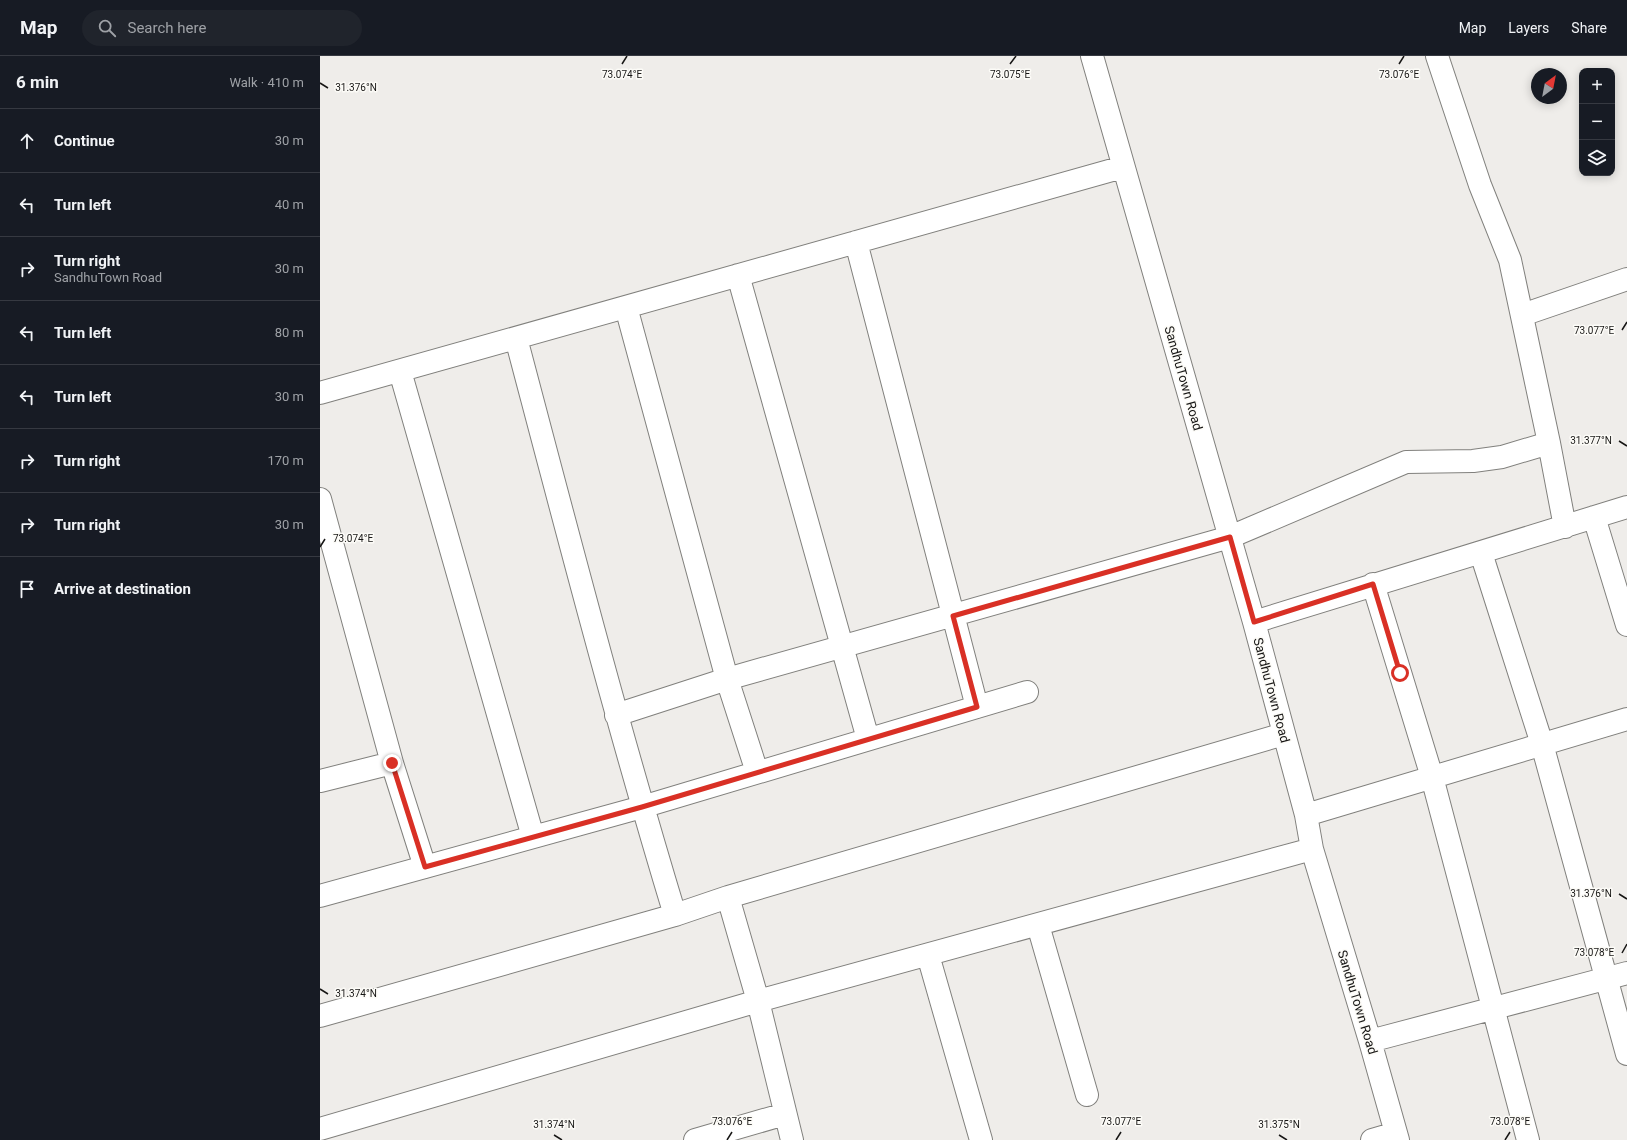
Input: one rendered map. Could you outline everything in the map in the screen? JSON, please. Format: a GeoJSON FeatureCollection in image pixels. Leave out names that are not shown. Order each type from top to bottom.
{"type":"FeatureCollection","features":[{"type":"Feature","properties":{"kind":"street","name":"SandhuTown Road"},"geometry":{"type":"LineString","coordinates":[[1092,56],[1254,622],[1306,815],[1312,850],[1370,1041],[1397,1137]]}},
{"type":"Feature","properties":{"kind":"street"},"geometry":{"type":"LineString","coordinates":[[1437,56],[1480,185],[1510,260],[1549,443],[1565,527]]}},
{"type":"Feature","properties":{"kind":"street"},"geometry":{"type":"LineString","coordinates":[[320,393],[1123,167]]}},
{"type":"Feature","properties":{"kind":"street"},"geometry":{"type":"LineString","coordinates":[[856,242],[977,707]]}},
{"type":"Feature","properties":{"kind":"street"},"geometry":{"type":"LineString","coordinates":[[738,275],[868,739]]}},
{"type":"Feature","properties":{"kind":"street"},"geometry":{"type":"LineString","coordinates":[[1522,315],[1627,279]]}},
{"type":"Feature","properties":{"kind":"street"},"geometry":{"type":"LineString","coordinates":[[626,307],[727,679],[757,772]]}},
{"type":"Feature","properties":{"kind":"street"},"geometry":{"type":"LineString","coordinates":[[516,338],[616,715],[675,915]]}},
{"type":"Feature","properties":{"kind":"street"},"geometry":{"type":"LineString","coordinates":[[400,371],[533,837]]}},
{"type":"Feature","properties":{"kind":"street"},"geometry":{"type":"LineString","coordinates":[[616,715],[727,679],[1230,537],[1406,462],[1473,461],[1502,457],[1549,443]]}},
{"type":"Feature","properties":{"kind":"street"},"geometry":{"type":"LineString","coordinates":[[320,499],[325,531],[392,763],[425,867]]}},
{"type":"Feature","properties":{"kind":"street"},"geometry":{"type":"LineString","coordinates":[[1254,622],[1373,584],[1481,553],[1627,507]]}},
{"type":"Feature","properties":{"kind":"street"},"geometry":{"type":"LineString","coordinates":[[1594,517],[1627,625]]}},
{"type":"Feature","properties":{"kind":"street"},"geometry":{"type":"LineString","coordinates":[[1481,553],[1617,976],[1627,1054]]}},
{"type":"Feature","properties":{"kind":"street"},"geometry":{"type":"LineString","coordinates":[[1373,584],[1432,777],[1528,1140]]}},
{"type":"Feature","properties":{"kind":"street"},"geometry":{"type":"LineString","coordinates":[[320,896],[642,807],[1027,692]]}},
{"type":"Feature","properties":{"kind":"street"},"geometry":{"type":"LineString","coordinates":[[1306,815],[1627,719]]}},
{"type":"Feature","properties":{"kind":"street"},"geometry":{"type":"LineString","coordinates":[[320,1016],[675,915],[728,897],[1284,734]]}},
{"type":"Feature","properties":{"kind":"street"},"geometry":{"type":"LineString","coordinates":[[320,782],[392,763]]}},
{"type":"Feature","properties":{"kind":"street"},"geometry":{"type":"LineString","coordinates":[[320,1129],[758,1001],[1312,850]]}},
{"type":"Feature","properties":{"kind":"street"},"geometry":{"type":"LineString","coordinates":[[728,897],[758,1001],[784,1114],[792,1140]]}},
{"type":"Feature","properties":{"kind":"street"},"geometry":{"type":"LineString","coordinates":[[1038,925],[1087,1095]]}},
{"type":"Feature","properties":{"kind":"street"},"geometry":{"type":"LineString","coordinates":[[928,955],[982,1140]]}},
{"type":"Feature","properties":{"kind":"street"},"geometry":{"type":"LineString","coordinates":[[1370,1041],[1617,976]]}},
{"type":"Feature","properties":{"kind":"street"},"geometry":{"type":"LineString","coordinates":[[695,1140],[784,1114]]}},
{"type":"Feature","properties":{"kind":"street"},"geometry":{"type":"LineString","coordinates":[[1372,1140],[1397,1137]]}},
{"type":"Feature","properties":{"kind":"route"},"geometry":{"type":"LineString","coordinates":[[392,763],[425,867],[642,807],[977,707],[953,616],[1230,537],[1254,622],[1373,584],[1400,673]]}}]}
